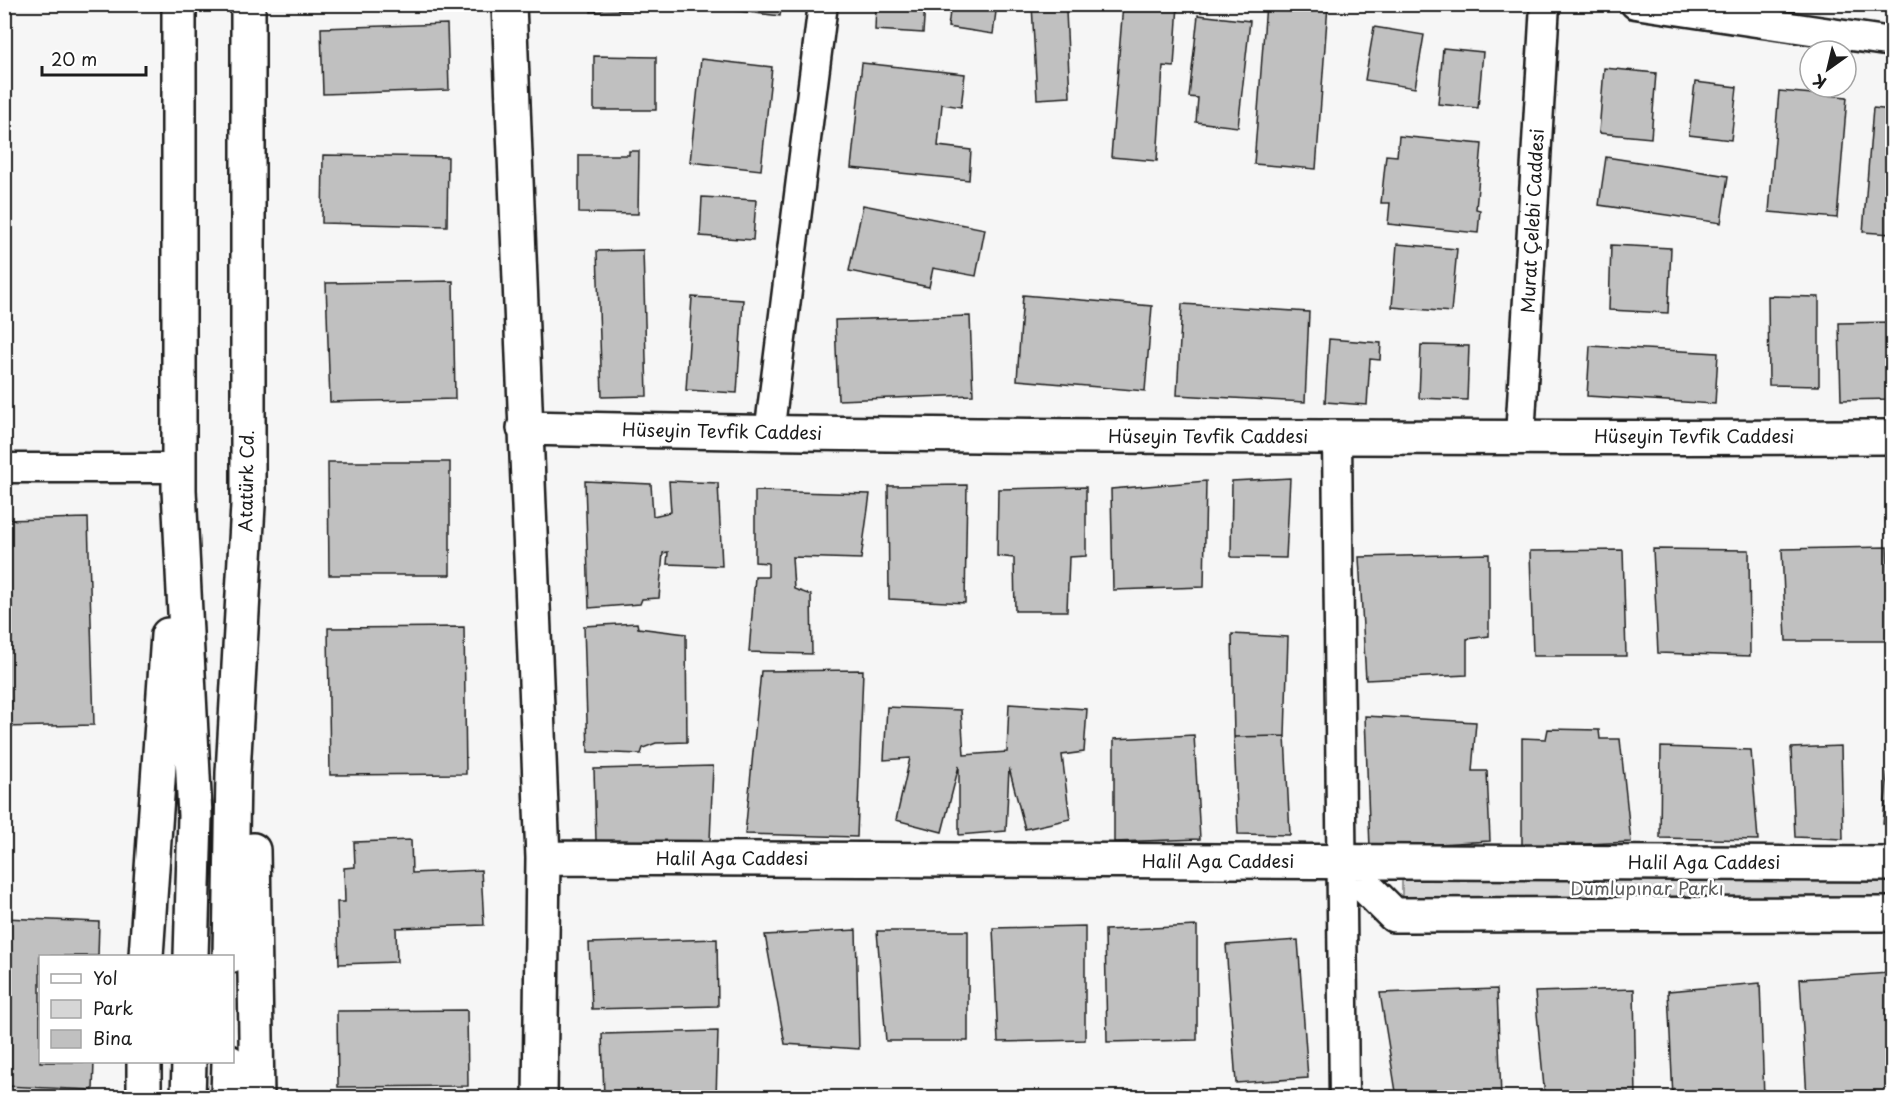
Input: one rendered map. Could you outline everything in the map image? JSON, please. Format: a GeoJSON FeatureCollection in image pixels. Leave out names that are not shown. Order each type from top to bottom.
{"type":"FeatureCollection","features":[{"type":"Feature","properties":{"kind":"street"},"geometry":{"type":"LineString","coordinates":[[179,4],[179,479],[195,816],[191,955]]}},
{"type":"Feature","properties":{"kind":"street","name":"Atatürk Cd."},"geometry":{"type":"LineString","coordinates":[[230,955],[232,773],[248,505],[248,4]]}},
{"type":"Feature","properties":{"kind":"street"},"geometry":{"type":"LineString","coordinates":[[509,4],[524,428],[543,858],[540,1098]]}},
{"type":"Feature","properties":{"kind":"street"},"geometry":{"type":"LineString","coordinates":[[769,434],[823,4]]}},
{"type":"Feature","properties":{"kind":"street","name":"Murat Çelebi Caddesi"},"geometry":{"type":"LineString","coordinates":[[1520,437],[1545,4]]}},
{"type":"Feature","properties":{"kind":"street"},"geometry":{"type":"LineString","coordinates":[[1635,4],[1893,42]]}},
{"type":"Feature","properties":{"kind":"street","name":"Hüseyin Tevfik Caddesi"},"geometry":{"type":"LineString","coordinates":[[524,428],[769,434],[1337,438],[1893,437]]}},
{"type":"Feature","properties":{"kind":"street"},"geometry":{"type":"LineString","coordinates":[[1337,438],[1344,1098]]}},
{"type":"Feature","properties":{"kind":"street"},"geometry":{"type":"LineString","coordinates":[[4,468],[179,479]]}},
{"type":"Feature","properties":{"kind":"street"},"geometry":{"type":"LineString","coordinates":[[146,955],[179,479]]}},
{"type":"Feature","properties":{"kind":"street"},"geometry":{"type":"LineString","coordinates":[[248,505],[257,1098]]}},
{"type":"Feature","properties":{"kind":"street","name":"Halil Aga Caddesi"},"geometry":{"type":"LineString","coordinates":[[543,858],[1893,864]]}},
{"type":"Feature","properties":{"kind":"street"},"geometry":{"type":"LineString","coordinates":[[1342,863],[1394,915],[1893,914]]}},
{"type":"Feature","properties":{"kind":"street"},"geometry":{"type":"LineString","coordinates":[[144,1063],[144,1098]]}},
{"type":"Feature","properties":{"kind":"street"},"geometry":{"type":"LineString","coordinates":[[188,1098],[189,1063]]}},
{"type":"Feature","properties":{"kind":"street"},"geometry":{"type":"LineString","coordinates":[[228,1098],[229,1063]]}},
{"type":"Feature","properties":{"kind":"green space","name":"Dumlupınar Parkı"},"geometry":{"type":"Polygon","coordinates":[[[1402,862],[1892,864],[1892,914],[1402,915],[1402,862]]]}},
{"type":"Feature","properties":{"kind":"building"},"geometry":{"type":"Polygon","coordinates":[[[591,4],[667,4],[668,8],[591,12],[591,4]]]}},
{"type":"Feature","properties":{"kind":"building"},"geometry":{"type":"Polygon","coordinates":[[[725,4],[782,4],[780,16],[724,9],[725,4]]]}},
{"type":"Feature","properties":{"kind":"building"},"geometry":{"type":"Polygon","coordinates":[[[876,4],[925,4],[923,33],[875,30],[876,4]]]}},
{"type":"Feature","properties":{"kind":"building"},"geometry":{"type":"Polygon","coordinates":[[[951,4],[997,4],[993,34],[948,27],[951,4]]]}},
{"type":"Feature","properties":{"kind":"building"},"geometry":{"type":"Polygon","coordinates":[[[1032,4],[1079,4],[1079,11],[1066,11],[1070,97],[1037,99],[1032,4]]]}},
{"type":"Feature","properties":{"kind":"building"},"geometry":{"type":"Polygon","coordinates":[[[1123,4],[1178,4],[1174,67],[1163,66],[1157,161],[1111,157],[1123,4]]]}},
{"type":"Feature","properties":{"kind":"building"},"geometry":{"type":"Polygon","coordinates":[[[1266,4],[1328,5],[1316,169],[1254,164],[1266,4]]]}},
{"type":"Feature","properties":{"kind":"building"},"geometry":{"type":"Polygon","coordinates":[[[1198,15],[1250,21],[1238,127],[1196,122],[1198,98],[1189,97],[1198,15]]]}},
{"type":"Feature","properties":{"kind":"building"},"geometry":{"type":"Polygon","coordinates":[[[447,24],[449,90],[323,94],[321,28],[447,24]]]}},
{"type":"Feature","properties":{"kind":"building"},"geometry":{"type":"Polygon","coordinates":[[[1374,27],[1424,35],[1415,88],[1365,80],[1374,27]]]}},
{"type":"Feature","properties":{"kind":"building"},"geometry":{"type":"Polygon","coordinates":[[[1443,48],[1483,52],[1478,108],[1438,104],[1443,48]]]}},
{"type":"Feature","properties":{"kind":"building"},"geometry":{"type":"Polygon","coordinates":[[[594,56],[656,57],[656,110],[594,110],[594,56]]]}},
{"type":"Feature","properties":{"kind":"building"},"geometry":{"type":"Polygon","coordinates":[[[701,59],[772,67],[761,170],[690,162],[701,59]]]}},
{"type":"Feature","properties":{"kind":"building"},"geometry":{"type":"Polygon","coordinates":[[[862,63],[965,74],[961,107],[942,104],[938,146],[971,150],[969,180],[851,168],[862,63]]]}},
{"type":"Feature","properties":{"kind":"building"},"geometry":{"type":"Polygon","coordinates":[[[1604,68],[1656,73],[1651,138],[1599,133],[1604,68]]]}},
{"type":"Feature","properties":{"kind":"building"},"geometry":{"type":"Polygon","coordinates":[[[1695,82],[1737,87],[1731,140],[1689,135],[1695,82]]]}},
{"type":"Feature","properties":{"kind":"building"},"geometry":{"type":"Polygon","coordinates":[[[1779,91],[1798,93],[1798,99],[1847,99],[1837,218],[1769,212],[1779,91]]]}},
{"type":"Feature","properties":{"kind":"building"},"geometry":{"type":"Polygon","coordinates":[[[1873,108],[1892,110],[1892,234],[1863,232],[1873,108]]]}},
{"type":"Feature","properties":{"kind":"building"},"geometry":{"type":"Polygon","coordinates":[[[1399,136],[1482,144],[1476,209],[1480,210],[1478,233],[1388,224],[1390,203],[1381,203],[1386,155],[1397,156],[1399,136]]]}},
{"type":"Feature","properties":{"kind":"building"},"geometry":{"type":"Polygon","coordinates":[[[629,151],[639,151],[638,214],[579,213],[579,155],[629,155],[629,151]]]}},
{"type":"Feature","properties":{"kind":"building"},"geometry":{"type":"Polygon","coordinates":[[[323,155],[448,157],[447,226],[322,223],[323,155]]]}},
{"type":"Feature","properties":{"kind":"building"},"geometry":{"type":"Polygon","coordinates":[[[1606,157],[1728,176],[1721,223],[1599,205],[1606,157]]]}},
{"type":"Feature","properties":{"kind":"building"},"geometry":{"type":"Polygon","coordinates":[[[702,197],[756,200],[753,240],[700,236],[702,197]]]}},
{"type":"Feature","properties":{"kind":"building"},"geometry":{"type":"Polygon","coordinates":[[[863,205],[985,229],[976,276],[933,268],[929,287],[849,271],[863,205]]]}},
{"type":"Feature","properties":{"kind":"building"},"geometry":{"type":"Polygon","coordinates":[[[1397,244],[1457,249],[1451,312],[1392,307],[1397,244]]]}},
{"type":"Feature","properties":{"kind":"building"},"geometry":{"type":"Polygon","coordinates":[[[1611,245],[1671,248],[1668,313],[1609,310],[1611,245]]]}},
{"type":"Feature","properties":{"kind":"building"},"geometry":{"type":"Polygon","coordinates":[[[643,250],[647,396],[602,397],[597,251],[643,250]]]}},
{"type":"Feature","properties":{"kind":"building"},"geometry":{"type":"Polygon","coordinates":[[[453,281],[455,399],[330,402],[326,283],[453,281]]]}},
{"type":"Feature","properties":{"kind":"building"},"geometry":{"type":"Polygon","coordinates":[[[1023,295],[1152,306],[1145,391],[1017,380],[1023,295]]]}},
{"type":"Feature","properties":{"kind":"building"},"geometry":{"type":"Polygon","coordinates":[[[1768,296],[1819,297],[1819,386],[1769,385],[1768,296]]]}},
{"type":"Feature","properties":{"kind":"building"},"geometry":{"type":"Polygon","coordinates":[[[692,297],[743,300],[737,393],[686,390],[692,297]]]}},
{"type":"Feature","properties":{"kind":"building"},"geometry":{"type":"Polygon","coordinates":[[[1182,304],[1309,312],[1305,402],[1177,395],[1182,304]]]}},
{"type":"Feature","properties":{"kind":"building"},"geometry":{"type":"Polygon","coordinates":[[[970,316],[973,395],[838,400],[835,320],[970,316]]]}},
{"type":"Feature","properties":{"kind":"building"},"geometry":{"type":"Polygon","coordinates":[[[1892,322],[1892,399],[1841,400],[1839,323],[1892,322]]]}},
{"type":"Feature","properties":{"kind":"building"},"geometry":{"type":"Polygon","coordinates":[[[1329,339],[1381,343],[1380,360],[1370,359],[1367,405],[1325,402],[1329,339]]]}},
{"type":"Feature","properties":{"kind":"building"},"geometry":{"type":"Polygon","coordinates":[[[1421,345],[1469,346],[1467,400],[1419,398],[1421,345]]]}},
{"type":"Feature","properties":{"kind":"building"},"geometry":{"type":"Polygon","coordinates":[[[1590,346],[1718,353],[1715,404],[1587,396],[1590,346]]]}},
{"type":"Feature","properties":{"kind":"building"},"geometry":{"type":"Polygon","coordinates":[[[328,462],[450,462],[450,575],[329,575],[328,462]]]}},
{"type":"Feature","properties":{"kind":"building"},"geometry":{"type":"Polygon","coordinates":[[[1290,478],[1286,558],[1231,557],[1232,481],[1290,478]]]}},
{"type":"Feature","properties":{"kind":"building"},"geometry":{"type":"Polygon","coordinates":[[[585,481],[651,484],[653,516],[671,512],[669,481],[718,483],[722,566],[667,564],[668,552],[663,553],[659,598],[642,599],[640,604],[589,608],[585,481]]]}},
{"type":"Feature","properties":{"kind":"building"},"geometry":{"type":"Polygon","coordinates":[[[1206,481],[1204,587],[1113,590],[1111,489],[1206,481]]]}},
{"type":"Feature","properties":{"kind":"building"},"geometry":{"type":"Polygon","coordinates":[[[967,485],[965,603],[889,599],[888,486],[967,485]]]}},
{"type":"Feature","properties":{"kind":"building"},"geometry":{"type":"Polygon","coordinates":[[[1086,487],[1086,556],[1069,557],[1067,611],[1015,611],[1014,558],[997,556],[998,489],[1086,487]]]}},
{"type":"Feature","properties":{"kind":"building"},"geometry":{"type":"Polygon","coordinates":[[[755,491],[870,494],[861,559],[792,557],[794,589],[811,595],[812,654],[749,652],[755,577],[768,577],[768,563],[755,562],[755,491]]]}},
{"type":"Feature","properties":{"kind":"building"},"geometry":{"type":"Polygon","coordinates":[[[88,518],[94,725],[4,727],[4,520],[88,518]]]}},
{"type":"Feature","properties":{"kind":"building"},"geometry":{"type":"Polygon","coordinates":[[[1887,547],[1892,641],[1786,641],[1782,549],[1887,547]]]}},
{"type":"Feature","properties":{"kind":"building"},"geometry":{"type":"Polygon","coordinates":[[[1653,549],[1749,550],[1750,656],[1658,653],[1653,549]]]}},
{"type":"Feature","properties":{"kind":"building"},"geometry":{"type":"Polygon","coordinates":[[[1623,550],[1626,656],[1533,656],[1530,551],[1623,550]]]}},
{"type":"Feature","properties":{"kind":"building"},"geometry":{"type":"Polygon","coordinates":[[[1489,554],[1489,636],[1467,639],[1467,675],[1366,680],[1359,557],[1489,554]]]}},
{"type":"Feature","properties":{"kind":"building"},"geometry":{"type":"Polygon","coordinates":[[[637,623],[638,628],[686,634],[687,742],[656,743],[643,748],[641,754],[588,752],[584,626],[637,623]]]}},
{"type":"Feature","properties":{"kind":"building"},"geometry":{"type":"Polygon","coordinates":[[[464,627],[466,774],[330,775],[328,628],[464,627]]]}},
{"type":"Feature","properties":{"kind":"building"},"geometry":{"type":"Polygon","coordinates":[[[1232,634],[1288,637],[1285,736],[1234,737],[1232,634]]]}},
{"type":"Feature","properties":{"kind":"building"},"geometry":{"type":"Polygon","coordinates":[[[863,670],[857,837],[745,834],[761,671],[863,670]]]}},
{"type":"Feature","properties":{"kind":"building"},"geometry":{"type":"Polygon","coordinates":[[[1009,704],[1087,709],[1084,752],[1062,755],[1070,819],[1025,829],[1009,768],[1006,831],[959,835],[959,766],[942,832],[896,820],[910,758],[884,760],[887,707],[961,710],[964,755],[1007,752],[1009,704]]]}},
{"type":"Feature","properties":{"kind":"building"},"geometry":{"type":"Polygon","coordinates":[[[1365,716],[1476,722],[1472,771],[1487,771],[1490,841],[1370,848],[1365,716]]]}},
{"type":"Feature","properties":{"kind":"building"},"geometry":{"type":"Polygon","coordinates":[[[1892,725],[1892,824],[1883,824],[1892,725]]]}},
{"type":"Feature","properties":{"kind":"building"},"geometry":{"type":"Polygon","coordinates":[[[1548,729],[1599,730],[1600,739],[1620,739],[1631,842],[1522,847],[1522,738],[1546,739],[1548,729]]]}},
{"type":"Feature","properties":{"kind":"building"},"geometry":{"type":"Polygon","coordinates":[[[1194,735],[1200,839],[1114,842],[1114,739],[1194,735]]]}},
{"type":"Feature","properties":{"kind":"building"},"geometry":{"type":"Polygon","coordinates":[[[1285,736],[1290,835],[1238,834],[1234,737],[1285,736]]]}},
{"type":"Feature","properties":{"kind":"building"},"geometry":{"type":"Polygon","coordinates":[[[1841,746],[1843,839],[1795,837],[1791,748],[1841,746]]]}},
{"type":"Feature","properties":{"kind":"building"},"geometry":{"type":"Polygon","coordinates":[[[1661,747],[1751,750],[1758,840],[1660,838],[1661,747]]]}},
{"type":"Feature","properties":{"kind":"building"},"geometry":{"type":"Polygon","coordinates":[[[713,766],[710,841],[596,841],[594,769],[713,766]]]}},
{"type":"Feature","properties":{"kind":"building"},"geometry":{"type":"Polygon","coordinates":[[[411,840],[412,873],[481,870],[484,925],[396,928],[397,962],[339,964],[337,902],[345,902],[344,868],[355,867],[354,842],[411,840]]]}},
{"type":"Feature","properties":{"kind":"building"},"geometry":{"type":"Polygon","coordinates":[[[4,918],[99,922],[98,955],[39,955],[39,1063],[94,1063],[93,1090],[4,1086],[4,918]]]}},
{"type":"Feature","properties":{"kind":"building"},"geometry":{"type":"Polygon","coordinates":[[[1085,926],[1085,1040],[998,1042],[993,928],[1085,926]]]}},
{"type":"Feature","properties":{"kind":"building"},"geometry":{"type":"Polygon","coordinates":[[[1197,926],[1197,1040],[1107,1042],[1105,930],[1197,926]]]}},
{"type":"Feature","properties":{"kind":"building"},"geometry":{"type":"Polygon","coordinates":[[[856,930],[859,1049],[785,1044],[765,935],[856,930]]]}},
{"type":"Feature","properties":{"kind":"building"},"geometry":{"type":"Polygon","coordinates":[[[877,931],[968,931],[968,1041],[886,1041],[877,931]]]}},
{"type":"Feature","properties":{"kind":"building"},"geometry":{"type":"Polygon","coordinates":[[[717,939],[718,1006],[592,1009],[589,943],[717,939]]]}},
{"type":"Feature","properties":{"kind":"building"},"geometry":{"type":"Polygon","coordinates":[[[1298,940],[1308,1078],[1236,1083],[1226,945],[1298,940]]]}},
{"type":"Feature","properties":{"kind":"building"},"geometry":{"type":"Polygon","coordinates":[[[1889,973],[1892,1098],[1807,1098],[1800,979],[1889,973]]]}},
{"type":"Feature","properties":{"kind":"building"},"geometry":{"type":"Polygon","coordinates":[[[1760,983],[1764,1098],[1673,1098],[1668,991],[1760,983]]]}},
{"type":"Feature","properties":{"kind":"building"},"geometry":{"type":"Polygon","coordinates":[[[1497,989],[1501,1098],[1397,1098],[1380,993],[1497,989]]]}},
{"type":"Feature","properties":{"kind":"building"},"geometry":{"type":"Polygon","coordinates":[[[1634,989],[1636,1098],[1545,1098],[1535,992],[1634,989]]]}},
{"type":"Feature","properties":{"kind":"building"},"geometry":{"type":"Polygon","coordinates":[[[467,1010],[468,1086],[338,1087],[337,1011],[467,1010]]]}},
{"type":"Feature","properties":{"kind":"building"},"geometry":{"type":"Polygon","coordinates":[[[718,1031],[716,1098],[604,1098],[602,1034],[718,1031]]]}}]}
